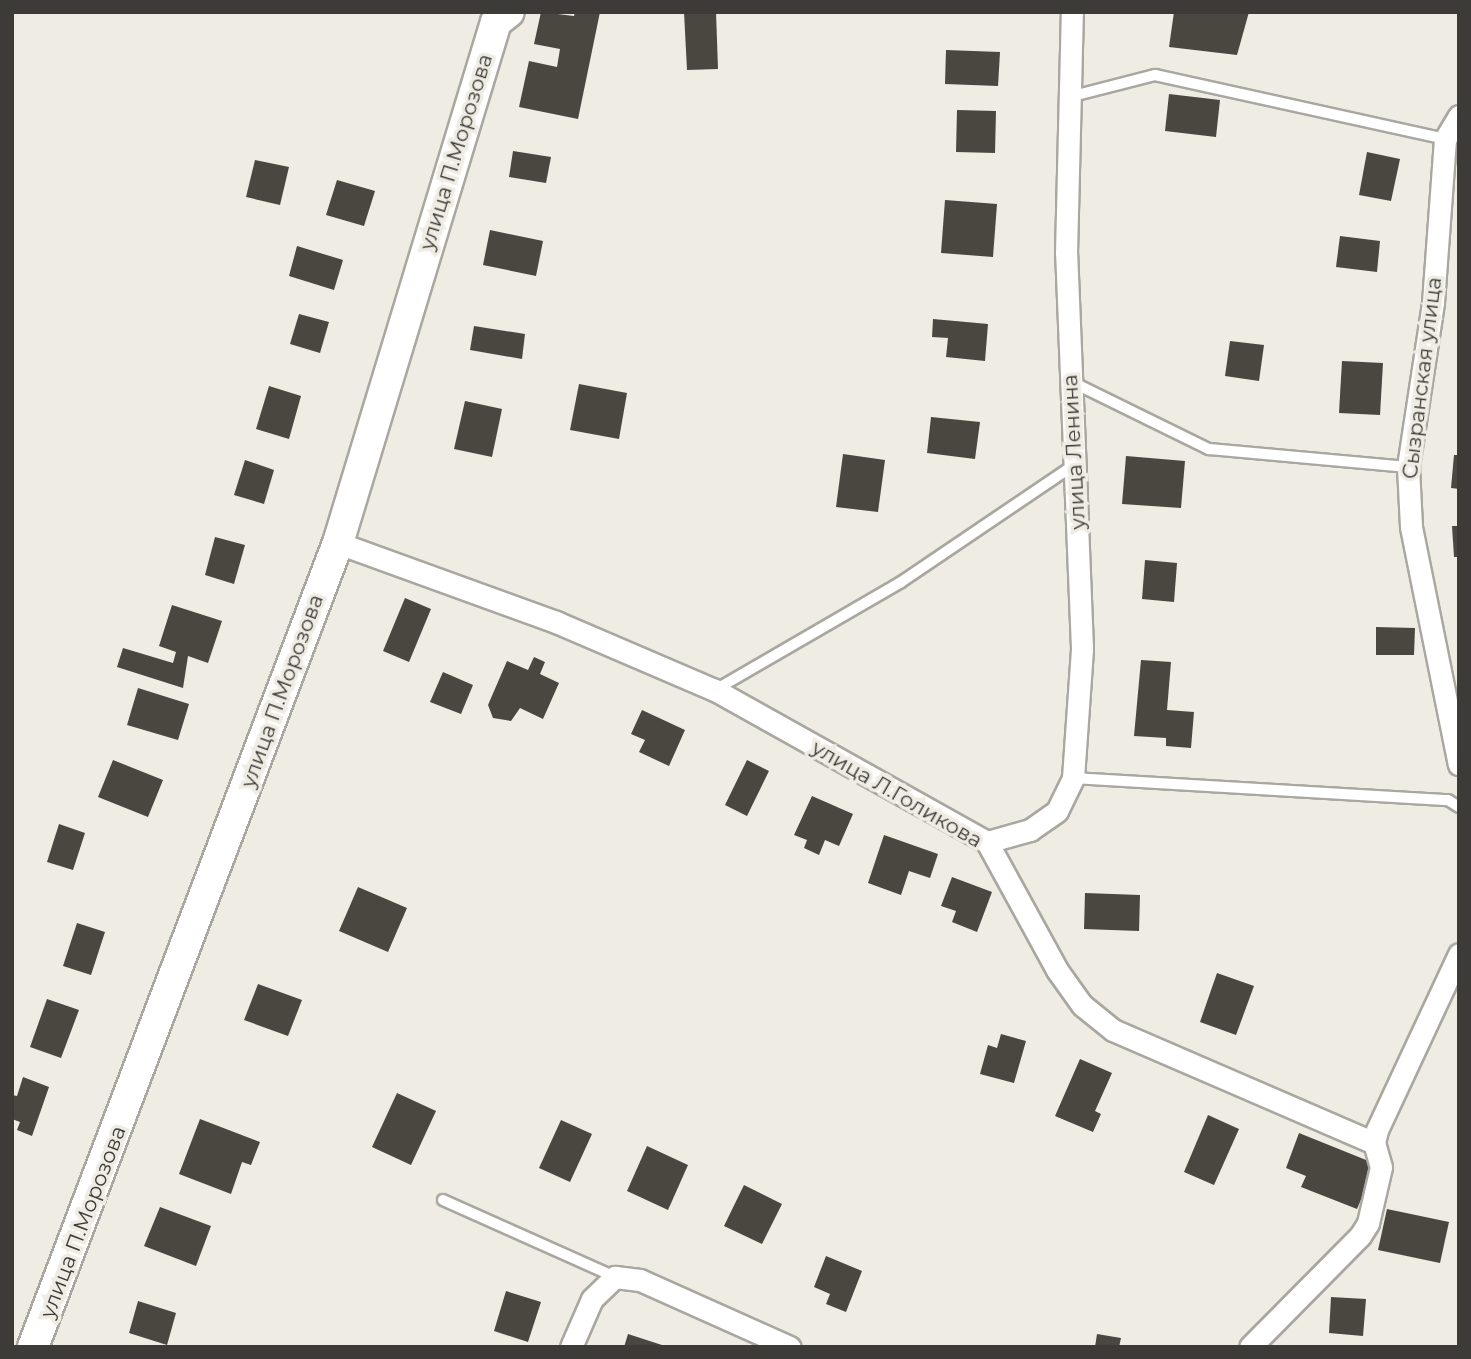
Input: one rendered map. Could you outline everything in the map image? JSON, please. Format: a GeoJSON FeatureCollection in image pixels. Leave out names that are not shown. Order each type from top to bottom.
{"type":"FeatureCollection","features":[{"type":"Feature","properties":{"kind":"street","name":"улица Ленина"},"geometry":{"type":"LineString","coordinates":[[987,842],[1030,831],[1057,811],[1073,778],[1082,648],[1066,253],[1073,96],[1072,12]]}},
{"type":"Feature","properties":{"kind":"street","name":"улица П.Морозова"},"geometry":{"type":"LineString","coordinates":[[33,1347],[338,543],[498,16]]}},
{"type":"Feature","properties":{"kind":"street","name":"Сызранская улица"},"geometry":{"type":"LineString","coordinates":[[1459,116],[1446,139],[1433,303],[1408,467],[1411,527],[1459,764]]}},
{"type":"Feature","properties":{"kind":"street","name":"улица Л.Голикова"},"geometry":{"type":"LineString","coordinates":[[338,543],[556,622],[715,690],[987,842],[1057,970],[1082,1005],[1113,1030],[1374,1143]]}},
{"type":"Feature","properties":{"kind":"street"},"geometry":{"type":"LineString","coordinates":[[1250,1347],[1360,1236],[1381,1167],[1374,1143],[1459,954]]}},
{"type":"Feature","properties":{"kind":"street"},"geometry":{"type":"LineString","coordinates":[[571,1347],[592,1299],[615,1277],[640,1280],[790,1347]]}},
{"type":"Feature","properties":{"kind":"lane"},"geometry":{"type":"LineString","coordinates":[[1073,96],[1155,75],[1446,139]]}},
{"type":"Feature","properties":{"kind":"lane"},"geometry":{"type":"LineString","coordinates":[[1070,381],[1209,449],[1408,467]]}},
{"type":"Feature","properties":{"kind":"lane"},"geometry":{"type":"LineString","coordinates":[[715,690],[901,582],[1074,465]]}},
{"type":"Feature","properties":{"kind":"lane"},"geometry":{"type":"LineString","coordinates":[[1073,778],[1448,800],[1459,807]]}},
{"type":"Feature","properties":{"kind":"lane"},"geometry":{"type":"LineString","coordinates":[[443,1200],[615,1277]]}},
{"type":"Feature","properties":{"kind":"building"},"geometry":{"type":"Polygon","coordinates":[[[541,12],[574,16],[575,12],[600,12],[578,119],[519,107],[529,61],[557,67],[560,49],[534,44],[541,12]]]}},
{"type":"Feature","properties":{"kind":"building"},"geometry":{"type":"Polygon","coordinates":[[[684,12],[716,12],[718,69],[687,70],[684,12]]]}},
{"type":"Feature","properties":{"kind":"building"},"geometry":{"type":"Polygon","coordinates":[[[1174,12],[1249,12],[1237,55],[1169,47],[1174,12]]]}},
{"type":"Feature","properties":{"kind":"building"},"geometry":{"type":"Polygon","coordinates":[[[946,50],[1000,52],[998,86],[945,84],[946,50]]]}},
{"type":"Feature","properties":{"kind":"building"},"geometry":{"type":"Polygon","coordinates":[[[1169,94],[1220,100],[1216,137],[1165,131],[1169,94]]]}},
{"type":"Feature","properties":{"kind":"building"},"geometry":{"type":"Polygon","coordinates":[[[957,110],[996,111],[995,153],[956,152],[957,110]]]}},
{"type":"Feature","properties":{"kind":"building"},"geometry":{"type":"Polygon","coordinates":[[[513,151],[551,157],[546,183],[509,177],[513,151]]]}},
{"type":"Feature","properties":{"kind":"building"},"geometry":{"type":"Polygon","coordinates":[[[1367,152],[1400,159],[1391,201],[1359,195],[1367,152]]]}},
{"type":"Feature","properties":{"kind":"building"},"geometry":{"type":"Polygon","coordinates":[[[255,160],[289,167],[280,205],[246,197],[255,160]]]}},
{"type":"Feature","properties":{"kind":"building"},"geometry":{"type":"Polygon","coordinates":[[[337,180],[375,191],[364,226],[326,215],[337,180]]]}},
{"type":"Feature","properties":{"kind":"building"},"geometry":{"type":"Polygon","coordinates":[[[945,200],[997,204],[993,257],[941,253],[945,200]]]}},
{"type":"Feature","properties":{"kind":"building"},"geometry":{"type":"Polygon","coordinates":[[[490,230],[543,241],[536,276],[483,265],[490,230]]]}},
{"type":"Feature","properties":{"kind":"building"},"geometry":{"type":"Polygon","coordinates":[[[1340,236],[1380,241],[1377,272],[1336,267],[1340,236]]]}},
{"type":"Feature","properties":{"kind":"building"},"geometry":{"type":"Polygon","coordinates":[[[297,246],[343,260],[334,290],[289,276],[297,246]]]}},
{"type":"Feature","properties":{"kind":"building"},"geometry":{"type":"Polygon","coordinates":[[[299,314],[329,322],[320,353],[290,344],[299,314]]]}},
{"type":"Feature","properties":{"kind":"building"},"geometry":{"type":"Polygon","coordinates":[[[933,319],[988,324],[985,361],[946,357],[948,338],[932,337],[933,319]]]}},
{"type":"Feature","properties":{"kind":"building"},"geometry":{"type":"Polygon","coordinates":[[[474,326],[525,334],[522,359],[470,350],[474,326]]]}},
{"type":"Feature","properties":{"kind":"building"},"geometry":{"type":"Polygon","coordinates":[[[1230,341],[1264,345],[1259,381],[1225,376],[1230,341]]]}},
{"type":"Feature","properties":{"kind":"building"},"geometry":{"type":"Polygon","coordinates":[[[1342,361],[1383,363],[1380,415],[1339,413],[1342,361]]]}},
{"type":"Feature","properties":{"kind":"building"},"geometry":{"type":"Polygon","coordinates":[[[579,384],[627,393],[619,439],[570,430],[579,384]]]}},
{"type":"Feature","properties":{"kind":"building"},"geometry":{"type":"Polygon","coordinates":[[[269,386],[301,396],[289,439],[256,429],[269,386]]]}},
{"type":"Feature","properties":{"kind":"building"},"geometry":{"type":"Polygon","coordinates":[[[465,401],[502,409],[492,457],[454,449],[465,401]]]}},
{"type":"Feature","properties":{"kind":"building"},"geometry":{"type":"Polygon","coordinates":[[[931,417],[980,422],[975,459],[927,453],[931,417]]]}},
{"type":"Feature","properties":{"kind":"building"},"geometry":{"type":"Polygon","coordinates":[[[843,454],[885,460],[878,512],[836,507],[843,454]]]}},
{"type":"Feature","properties":{"kind":"building"},"geometry":{"type":"Polygon","coordinates":[[[1454,455],[1459,455],[1459,489],[1451,488],[1454,455]]]}},
{"type":"Feature","properties":{"kind":"building"},"geometry":{"type":"Polygon","coordinates":[[[1126,456],[1185,461],[1181,508],[1122,504],[1126,456]]]}},
{"type":"Feature","properties":{"kind":"building"},"geometry":{"type":"Polygon","coordinates":[[[245,460],[274,470],[264,504],[234,495],[245,460]]]}},
{"type":"Feature","properties":{"kind":"building"},"geometry":{"type":"Polygon","coordinates":[[[1452,526],[1459,526],[1459,557],[1454,557],[1452,526]]]}},
{"type":"Feature","properties":{"kind":"building"},"geometry":{"type":"Polygon","coordinates":[[[215,537],[245,545],[234,584],[205,575],[215,537]]]}},
{"type":"Feature","properties":{"kind":"building"},"geometry":{"type":"Polygon","coordinates":[[[1145,560],[1177,563],[1174,602],[1142,599],[1145,560]]]}},
{"type":"Feature","properties":{"kind":"building"},"geometry":{"type":"Polygon","coordinates":[[[405,598],[431,609],[409,662],[383,651],[405,598]]]}},
{"type":"Feature","properties":{"kind":"building"},"geometry":{"type":"Polygon","coordinates":[[[172,605],[222,621],[208,663],[188,656],[183,688],[117,667],[123,648],[173,663],[176,652],[159,646],[172,605]]]}},
{"type":"Feature","properties":{"kind":"building"},"geometry":{"type":"Polygon","coordinates":[[[1376,627],[1415,628],[1414,655],[1376,655],[1376,627]]]}},
{"type":"Feature","properties":{"kind":"building"},"geometry":{"type":"Polygon","coordinates":[[[534,657],[545,662],[540,674],[559,683],[543,719],[520,708],[511,721],[493,718],[488,705],[507,661],[528,670],[534,657]]]}},
{"type":"Feature","properties":{"kind":"building"},"geometry":{"type":"Polygon","coordinates":[[[1141,660],[1171,662],[1167,710],[1194,712],[1191,748],[1166,746],[1166,738],[1134,736],[1141,660]]]}},
{"type":"Feature","properties":{"kind":"building"},"geometry":{"type":"Polygon","coordinates":[[[443,672],[473,685],[461,714],[430,702],[443,672]]]}},
{"type":"Feature","properties":{"kind":"building"},"geometry":{"type":"Polygon","coordinates":[[[138,688],[189,704],[178,740],[127,725],[138,688]]]}},
{"type":"Feature","properties":{"kind":"building"},"geometry":{"type":"Polygon","coordinates":[[[642,710],[685,730],[669,766],[639,752],[645,740],[631,734],[642,710]]]}},
{"type":"Feature","properties":{"kind":"building"},"geometry":{"type":"Polygon","coordinates":[[[113,760],[163,780],[148,817],[98,797],[113,760]]]}},
{"type":"Feature","properties":{"kind":"building"},"geometry":{"type":"Polygon","coordinates":[[[747,760],[769,771],[747,816],[725,805],[747,760]]]}},
{"type":"Feature","properties":{"kind":"building"},"geometry":{"type":"Polygon","coordinates":[[[812,796],[853,814],[839,846],[825,840],[819,855],[804,848],[807,840],[794,835],[812,796]]]}},
{"type":"Feature","properties":{"kind":"building"},"geometry":{"type":"Polygon","coordinates":[[[59,824],[85,833],[73,870],[47,862],[59,824]]]}},
{"type":"Feature","properties":{"kind":"building"},"geometry":{"type":"Polygon","coordinates":[[[884,835],[938,854],[930,878],[909,871],[901,895],[868,883],[884,835]]]}},
{"type":"Feature","properties":{"kind":"building"},"geometry":{"type":"Polygon","coordinates":[[[952,877],[992,892],[977,932],[952,922],[956,911],[941,906],[952,877]]]}},
{"type":"Feature","properties":{"kind":"building"},"geometry":{"type":"Polygon","coordinates":[[[358,887],[407,908],[388,952],[339,931],[358,887]]]}},
{"type":"Feature","properties":{"kind":"building"},"geometry":{"type":"Polygon","coordinates":[[[1085,893],[1140,895],[1139,931],[1084,929],[1085,893]]]}},
{"type":"Feature","properties":{"kind":"building"},"geometry":{"type":"Polygon","coordinates":[[[77,923],[105,932],[91,975],[63,966],[77,923]]]}},
{"type":"Feature","properties":{"kind":"building"},"geometry":{"type":"Polygon","coordinates":[[[1217,973],[1254,986],[1236,1035],[1200,1022],[1217,973]]]}},
{"type":"Feature","properties":{"kind":"building"},"geometry":{"type":"Polygon","coordinates":[[[258,984],[302,1000],[288,1036],[244,1020],[258,984]]]}},
{"type":"Feature","properties":{"kind":"building"},"geometry":{"type":"Polygon","coordinates":[[[47,999],[79,1010],[61,1058],[30,1047],[47,999]]]}},
{"type":"Feature","properties":{"kind":"building"},"geometry":{"type":"Polygon","coordinates":[[[1001,1034],[1026,1041],[1014,1083],[980,1074],[988,1045],[997,1048],[1001,1034]]]}},
{"type":"Feature","properties":{"kind":"building"},"geometry":{"type":"Polygon","coordinates":[[[1080,1059],[1112,1073],[1095,1111],[1101,1114],[1093,1132],[1055,1116],[1080,1059]]]}},
{"type":"Feature","properties":{"kind":"building"},"geometry":{"type":"Polygon","coordinates":[[[23,1077],[49,1087],[32,1136],[17,1130],[20,1122],[12,1119],[12,1095],[17,1096],[23,1077]]]}},
{"type":"Feature","properties":{"kind":"building"},"geometry":{"type":"Polygon","coordinates":[[[397,1093],[436,1111],[411,1165],[372,1147],[397,1093]]]}},
{"type":"Feature","properties":{"kind":"building"},"geometry":{"type":"Polygon","coordinates":[[[1208,1115],[1239,1129],[1214,1185],[1184,1172],[1208,1115]]]}},
{"type":"Feature","properties":{"kind":"building"},"geometry":{"type":"Polygon","coordinates":[[[200,1119],[260,1142],[251,1165],[242,1162],[231,1194],[179,1174],[200,1119]]]}},
{"type":"Feature","properties":{"kind":"building"},"geometry":{"type":"Polygon","coordinates":[[[561,1120],[592,1134],[570,1182],[539,1168],[561,1120]]]}},
{"type":"Feature","properties":{"kind":"building"},"geometry":{"type":"Polygon","coordinates":[[[1299,1133],[1376,1164],[1357,1209],[1301,1187],[1306,1176],[1286,1168],[1299,1133]]]}},
{"type":"Feature","properties":{"kind":"building"},"geometry":{"type":"Polygon","coordinates":[[[647,1146],[688,1165],[668,1210],[627,1191],[647,1146]]]}},
{"type":"Feature","properties":{"kind":"building"},"geometry":{"type":"Polygon","coordinates":[[[744,1185],[782,1204],[762,1244],[724,1226],[744,1185]]]}},
{"type":"Feature","properties":{"kind":"building"},"geometry":{"type":"Polygon","coordinates":[[[160,1207],[211,1226],[196,1266],[144,1246],[160,1207]]]}},
{"type":"Feature","properties":{"kind":"building"},"geometry":{"type":"Polygon","coordinates":[[[1387,1209],[1449,1222],[1440,1263],[1378,1250],[1387,1209]]]}},
{"type":"Feature","properties":{"kind":"building"},"geometry":{"type":"Polygon","coordinates":[[[826,1256],[862,1271],[846,1312],[826,1304],[830,1294],[814,1287],[826,1256]]]}},
{"type":"Feature","properties":{"kind":"building"},"geometry":{"type":"Polygon","coordinates":[[[506,1291],[541,1302],[528,1342],[494,1331],[506,1291]]]}},
{"type":"Feature","properties":{"kind":"building"},"geometry":{"type":"Polygon","coordinates":[[[1331,1297],[1366,1299],[1363,1336],[1329,1333],[1331,1297]]]}},
{"type":"Feature","properties":{"kind":"building"},"geometry":{"type":"Polygon","coordinates":[[[138,1301],[176,1313],[167,1345],[129,1333],[138,1301]]]}},
{"type":"Feature","properties":{"kind":"building"},"geometry":{"type":"Polygon","coordinates":[[[628,1334],[665,1346],[665,1347],[624,1347],[628,1334]]]}},
{"type":"Feature","properties":{"kind":"building"},"geometry":{"type":"Polygon","coordinates":[[[1097,1334],[1121,1338],[1119,1347],[1095,1347],[1097,1334]]]}}]}
